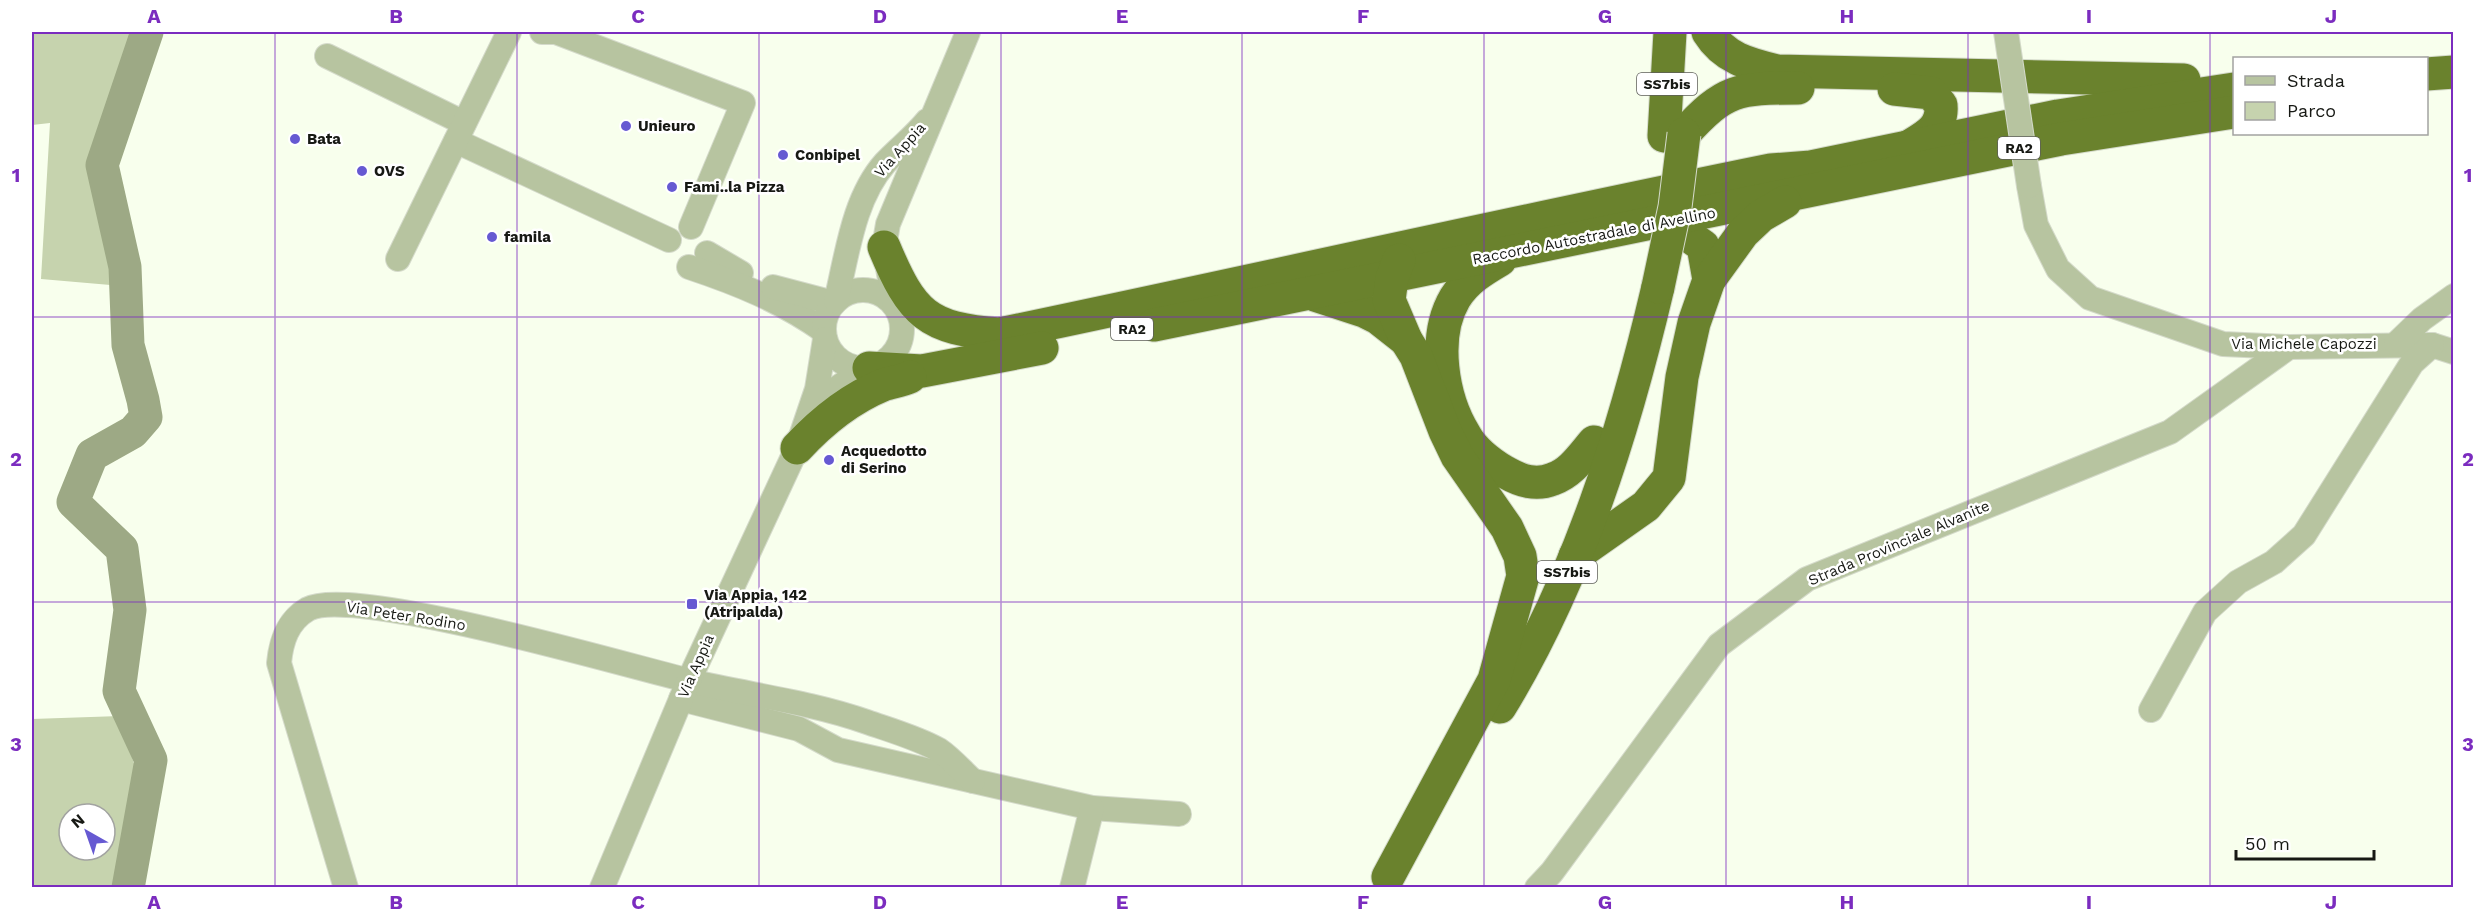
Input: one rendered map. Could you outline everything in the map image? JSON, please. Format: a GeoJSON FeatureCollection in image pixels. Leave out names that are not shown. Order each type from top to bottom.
{"type":"FeatureCollection","features":[{"type":"Feature","properties":{"kind":"highway","name":"SS7bis"},"geometry":{"type":"LineString","coordinates":[[1670,32],[1674,135]]}},
{"type":"Feature","properties":{"kind":"highway","name":"SS7bis"},"geometry":{"type":"LineString","coordinates":[[1600,457],[1555,548],[1502,685],[1451,786],[1388,877],[1502,685],[1575,556],[1600,457],[1648,287],[1691,32]]}},
{"type":"Feature","properties":{"kind":"highway"},"geometry":{"type":"LineString","coordinates":[[1708,32],[1716,45],[1739,62],[1777,71],[2203,81],[2233,96]]}},
{"type":"Feature","properties":{"kind":"highway"},"geometry":{"type":"LineString","coordinates":[[2428,74],[2454,72]]}},
{"type":"Feature","properties":{"kind":"highway"},"geometry":{"type":"LineString","coordinates":[[1674,135],[1710,106],[1733,93],[1761,88],[1919,90],[1931,93],[1941,105],[1941,119],[1926,136],[1906,148]]}},
{"type":"Feature","properties":{"kind":"highway"},"geometry":{"type":"LineString","coordinates":[[2428,96],[2454,95]]}},
{"type":"Feature","properties":{"kind":"highway","name":"Raccordo Autostradale di Avellino"},"geometry":{"type":"LineString","coordinates":[[1000,334],[1772,170],[1811,167],[2058,116],[2233,96]]}},
{"type":"Feature","properties":{"kind":"highway","name":"Raccordo Autostradale di Avellino"},"geometry":{"type":"LineString","coordinates":[[922,371],[1392,278],[2061,140],[2233,96]]}},
{"type":"Feature","properties":{"kind":"highway"},"geometry":{"type":"LineString","coordinates":[[1575,556],[1646,506],[1669,478],[1682,377],[1694,323],[1709,280],[1743,233],[1761,216],[1806,192]]}},
{"type":"Feature","properties":{"kind":"highway"},"geometry":{"type":"LineString","coordinates":[[1502,685],[1523,576],[1520,556],[1497,511],[1457,456],[1416,356],[1406,340],[1389,300],[1392,278],[1396,266],[1405,256],[1565,221],[1599,205]]}},
{"type":"Feature","properties":{"kind":"highway"},"geometry":{"type":"LineString","coordinates":[[1660,223],[1696,238],[1703,246],[1709,280]]}},
{"type":"Feature","properties":{"kind":"highway"},"geometry":{"type":"LineString","coordinates":[[884,247],[898,280],[916,308],[928,317],[944,326],[963,331],[1000,334]]}},
{"type":"Feature","properties":{"kind":"highway"},"geometry":{"type":"LineString","coordinates":[[1513,252],[1474,276],[1455,298],[1444,328],[1443,356],[1452,409],[1465,435],[1484,458],[1523,481],[1544,482],[1556,479],[1600,457],[1612,487],[1630,495],[1640,493],[1655,480],[1671,457]]}},
{"type":"Feature","properties":{"kind":"highway"},"geometry":{"type":"LineString","coordinates":[[1311,293],[1328,301],[1364,311],[1378,318],[1406,340]]}},
{"type":"Feature","properties":{"kind":"highway"},"geometry":{"type":"LineString","coordinates":[[897,309],[953,341],[977,342],[1000,334]]}},
{"type":"Feature","properties":{"kind":"highway"},"geometry":{"type":"LineString","coordinates":[[867,368],[922,371]]}},
{"type":"Feature","properties":{"kind":"highway"},"geometry":{"type":"LineString","coordinates":[[797,448],[818,426],[846,404],[885,384],[922,371]]}},
{"type":"Feature","properties":{"kind":"street"},"geometry":{"type":"LineString","coordinates":[[398,258],[509,32]]}},
{"type":"Feature","properties":{"kind":"street"},"geometry":{"type":"LineString","coordinates":[[542,32],[556,32],[743,103],[691,227]]}},
{"type":"Feature","properties":{"kind":"street","name":"Via Appia"},"geometry":{"type":"LineString","coordinates":[[810,414],[827,395],[867,368],[881,364],[899,346],[902,324],[884,247],[888,224],[968,32]]}},
{"type":"Feature","properties":{"kind":"street","name":"Via Michele Capozzi"},"geometry":{"type":"LineString","coordinates":[[2006,32],[2036,225],[2058,269],[2090,298],[2223,344],[2289,347],[2396,344],[2443,348]]}},
{"type":"Feature","properties":{"kind":"street"},"geometry":{"type":"LineString","coordinates":[[327,57],[460,132],[669,240]]}},
{"type":"Feature","properties":{"kind":"street","name":"Via Appia"},"geometry":{"type":"LineString","coordinates":[[602,888],[685,690],[797,448],[810,414],[822,366],[828,312],[835,302],[860,206],[870,184],[884,164],[925,124],[939,105]]}},
{"type":"Feature","properties":{"kind":"street"},"geometry":{"type":"LineString","coordinates":[[698,260],[706,237],[691,227],[675,231],[669,240],[669,254],[673,260],[698,260],[726,266],[776,289],[835,302],[847,293],[860,290],[886,297],[897,309]]}},
{"type":"Feature","properties":{"kind":"street"},"geometry":{"type":"LineString","coordinates":[[698,260],[736,283],[795,310],[824,335],[836,358],[845,364],[867,368]]}},
{"type":"Feature","properties":{"kind":"street"},"geometry":{"type":"LineString","coordinates":[[2396,344],[2422,319],[2454,296]]}},
{"type":"Feature","properties":{"kind":"street","name":"Strada Provinciale Alvanite"},"geometry":{"type":"LineString","coordinates":[[1537,888],[1552,872],[1719,645],[1807,579],[2170,432],[2289,347]]}},
{"type":"Feature","properties":{"kind":"street"},"geometry":{"type":"LineString","coordinates":[[2151,710],[2205,612],[2238,582],[2274,562],[2304,535],[2412,363],[2443,348]]}},
{"type":"Feature","properties":{"kind":"street","name":"Via Peter Rodino"},"geometry":{"type":"LineString","coordinates":[[346,888],[279,663],[282,639],[308,609],[342,605],[420,615],[571,648],[685,690]]}},
{"type":"Feature","properties":{"kind":"street"},"geometry":{"type":"LineString","coordinates":[[685,690],[812,708],[864,721],[939,750],[973,781]]}},
{"type":"Feature","properties":{"kind":"street"},"geometry":{"type":"LineString","coordinates":[[685,690],[809,732],[838,750],[1092,808],[1179,814]]}},
{"type":"Feature","properties":{"kind":"street"},"geometry":{"type":"LineString","coordinates":[[809,732],[812,708]]}},
{"type":"Feature","properties":{"kind":"street"},"geometry":{"type":"LineString","coordinates":[[1072,888],[1092,808]]}},
{"type":"Feature","properties":{"kind":"green space"},"geometry":{"type":"Polygon","coordinates":[[[32,32],[147,32],[102,165],[122,286],[41,279],[50,123],[32,125],[32,32]]]}},
{"type":"Feature","properties":{"kind":"green space"},"geometry":{"type":"Polygon","coordinates":[[[120,716],[140,784],[116,887],[32,887],[32,719],[120,716]]]}},
{"type":"Feature","properties":{"kind":"waterway"},"geometry":{"type":"LineString","coordinates":[[128,888],[151,760],[119,691],[130,610],[122,549],[73,502],[92,455],[133,432],[146,417],[128,345],[125,267],[102,165],[147,32]]}},
{"type":"Feature","properties":{"kind":"place","name":"Unieuro"},"geometry":{"type":"Point","coordinates":[626,126]}},
{"type":"Feature","properties":{"kind":"place","name":"Bata"},"geometry":{"type":"Point","coordinates":[295,139]}},
{"type":"Feature","properties":{"kind":"place","name":"Conbipel"},"geometry":{"type":"Point","coordinates":[783,155]}},
{"type":"Feature","properties":{"kind":"place","name":"OVS"},"geometry":{"type":"Point","coordinates":[362,171]}},
{"type":"Feature","properties":{"kind":"place","name":"Fami..la Pizza"},"geometry":{"type":"Point","coordinates":[672,187]}},
{"type":"Feature","properties":{"kind":"place","name":"famila"},"geometry":{"type":"Point","coordinates":[492,237]}},
{"type":"Feature","properties":{"kind":"place","name":"Acquedotto di Serino"},"geometry":{"type":"Point","coordinates":[829,460]}},
{"type":"Feature","properties":{"kind":"place","name":"Via Appia, 142 (Atripalda)"},"geometry":{"type":"Point","coordinates":[692,604]}}]}
